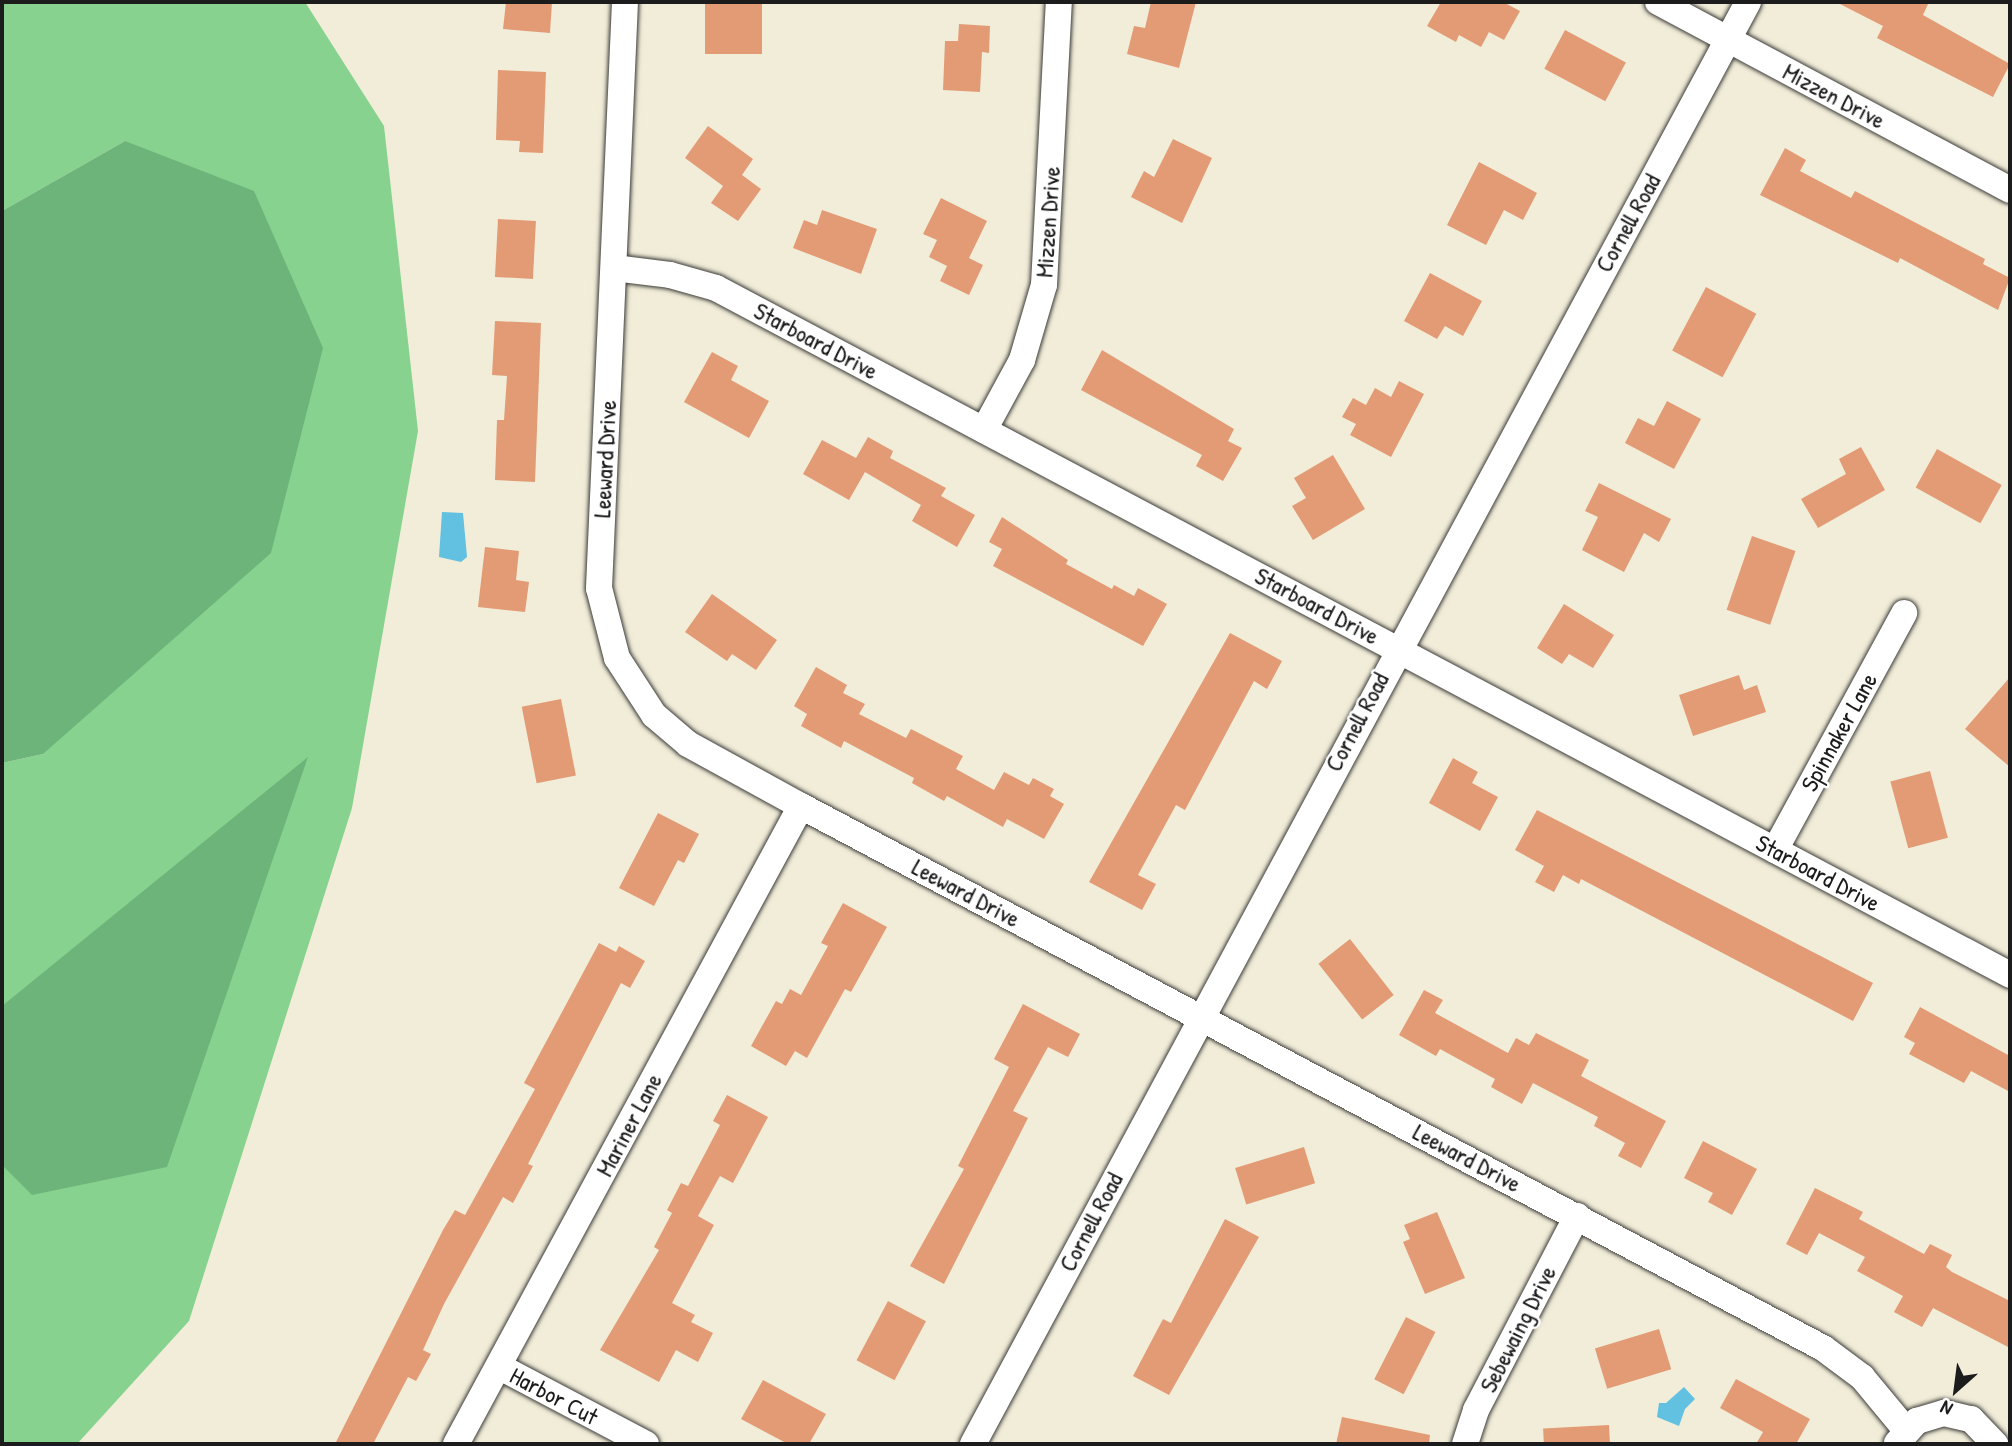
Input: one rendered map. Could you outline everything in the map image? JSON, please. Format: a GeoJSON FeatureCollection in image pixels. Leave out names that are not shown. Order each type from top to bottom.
{"type":"FeatureCollection","features":[{"type":"Feature","properties":{"kind":"street","name":"Leeward Drive"},"geometry":{"type":"LineString","coordinates":[[625,2],[599,588],[608,635],[627,679],[670,730],[800,806],[1823,1348],[1870,1385],[1901,1437],[1930,1415],[1958,1414],[1983,1427],[1995,1444]]}},
{"type":"Feature","properties":{"kind":"street","name":"Mizzen Drive"},"geometry":{"type":"LineString","coordinates":[[984,430],[1022,360],[1044,285],[1059,2]]}},
{"type":"Feature","properties":{"kind":"street","name":"Mizzen Drive"},"geometry":{"type":"LineString","coordinates":[[1658,2],[2010,190]]}},
{"type":"Feature","properties":{"kind":"street","name":"Cornell Road"},"geometry":{"type":"LineString","coordinates":[[973,1444],[1396,649],[1748,2]]}},
{"type":"Feature","properties":{"kind":"street","name":"Starboard Drive"},"geometry":{"type":"LineString","coordinates":[[614,268],[670,275],[716,288],[2010,975]]}},
{"type":"Feature","properties":{"kind":"street","name":"Spinnaker Lane"},"geometry":{"type":"LineString","coordinates":[[1775,850],[1904,613]]}},
{"type":"Feature","properties":{"kind":"street","name":"Mariner Lane"},"geometry":{"type":"LineString","coordinates":[[456,1444],[500,1367],[800,806]]}},
{"type":"Feature","properties":{"kind":"street","name":"Sebewaing Drive"},"geometry":{"type":"LineString","coordinates":[[1465,1444],[1476,1410],[1577,1216]]}},
{"type":"Feature","properties":{"kind":"street","name":"Harbor Cut"},"geometry":{"type":"LineString","coordinates":[[500,1367],[646,1444]]}},
{"type":"Feature","properties":{"kind":"green space"},"geometry":{"type":"Polygon","coordinates":[[[2,2],[305,2],[384,126],[418,431],[352,808],[189,1321],[77,1444],[2,1444],[2,763],[43,754],[125,141],[2,211],[2,2]]]}},
{"type":"Feature","properties":{"kind":"green space"},"geometry":{"type":"Polygon","coordinates":[[[125,141],[254,191],[323,348],[271,553],[43,754],[2,763],[2,211],[125,141]]]}},
{"type":"Feature","properties":{"kind":"green space"},"geometry":{"type":"Polygon","coordinates":[[[308,757],[167,1167],[32,1195],[2,1165],[2,1006],[308,757]]]}},
{"type":"Feature","properties":{"kind":"water"},"geometry":{"type":"Polygon","coordinates":[[[442,512],[463,513],[467,557],[461,562],[439,557],[442,512]]]}},
{"type":"Feature","properties":{"kind":"water"},"geometry":{"type":"Polygon","coordinates":[[[1684,1387],[1695,1399],[1685,1409],[1679,1426],[1657,1417],[1659,1403],[1666,1403],[1684,1387]]]}},
{"type":"Feature","properties":{"kind":"building"},"geometry":{"type":"Polygon","coordinates":[[[506,2],[552,2],[550,33],[503,29],[506,2]]]}},
{"type":"Feature","properties":{"kind":"building"},"geometry":{"type":"Polygon","coordinates":[[[705,2],[762,2],[762,54],[705,54],[705,2]]]}},
{"type":"Feature","properties":{"kind":"building"},"geometry":{"type":"Polygon","coordinates":[[[1151,2],[1196,2],[1179,68],[1127,54],[1134,26],[1145,28],[1151,2]]]}},
{"type":"Feature","properties":{"kind":"building"},"geometry":{"type":"Polygon","coordinates":[[[1441,2],[1503,2],[1520,11],[1504,40],[1489,32],[1481,47],[1459,35],[1456,42],[1427,26],[1441,2]]]}},
{"type":"Feature","properties":{"kind":"building"},"geometry":{"type":"Polygon","coordinates":[[[1836,2],[1929,2],[1923,15],[2010,64],[1993,97],[1877,38],[1883,26],[1836,2]]]}},
{"type":"Feature","properties":{"kind":"building"},"geometry":{"type":"Polygon","coordinates":[[[959,24],[990,26],[989,53],[982,52],[980,92],[943,90],[945,41],[958,41],[959,24]]]}},
{"type":"Feature","properties":{"kind":"building"},"geometry":{"type":"Polygon","coordinates":[[[1565,30],[1626,62],[1605,101],[1544,69],[1565,30]]]}},
{"type":"Feature","properties":{"kind":"building"},"geometry":{"type":"Polygon","coordinates":[[[498,70],[546,72],[543,153],[519,152],[520,141],[496,140],[498,70]]]}},
{"type":"Feature","properties":{"kind":"building"},"geometry":{"type":"Polygon","coordinates":[[[708,126],[753,159],[742,175],[761,189],[738,221],[711,203],[723,186],[685,158],[708,126]]]}},
{"type":"Feature","properties":{"kind":"building"},"geometry":{"type":"Polygon","coordinates":[[[1173,139],[1212,158],[1182,223],[1131,197],[1144,171],[1154,177],[1173,139]]]}},
{"type":"Feature","properties":{"kind":"building"},"geometry":{"type":"Polygon","coordinates":[[[1785,148],[1806,160],[1800,171],[1851,198],[1855,191],[1985,259],[1983,264],[2010,278],[1998,310],[1900,258],[1898,263],[1760,195],[1785,148]]]}},
{"type":"Feature","properties":{"kind":"building"},"geometry":{"type":"Polygon","coordinates":[[[1479,162],[1537,193],[1523,220],[1504,210],[1486,245],[1447,225],[1479,162]]]}},
{"type":"Feature","properties":{"kind":"building"},"geometry":{"type":"Polygon","coordinates":[[[941,198],[987,221],[969,258],[983,265],[969,295],[940,281],[947,266],[929,257],[937,240],[923,234],[941,198]]]}},
{"type":"Feature","properties":{"kind":"building"},"geometry":{"type":"Polygon","coordinates":[[[822,210],[877,229],[861,274],[793,248],[804,220],[817,225],[822,210]]]}},
{"type":"Feature","properties":{"kind":"building"},"geometry":{"type":"Polygon","coordinates":[[[498,219],[536,221],[533,279],[495,277],[498,219]]]}},
{"type":"Feature","properties":{"kind":"building"},"geometry":{"type":"Polygon","coordinates":[[[1430,273],[1482,301],[1463,336],[1445,326],[1437,339],[1404,321],[1430,273]]]}},
{"type":"Feature","properties":{"kind":"building"},"geometry":{"type":"Polygon","coordinates":[[[1706,287],[1756,314],[1723,377],[1672,351],[1706,287]]]}},
{"type":"Feature","properties":{"kind":"building"},"geometry":{"type":"Polygon","coordinates":[[[495,321],[541,323],[535,482],[495,480],[497,420],[504,420],[507,376],[492,375],[495,321]]]}},
{"type":"Feature","properties":{"kind":"building"},"geometry":{"type":"Polygon","coordinates":[[[1102,350],[1234,429],[1228,441],[1242,448],[1223,481],[1196,466],[1202,455],[1081,390],[1102,350]]]}},
{"type":"Feature","properties":{"kind":"building"},"geometry":{"type":"Polygon","coordinates":[[[712,352],[738,366],[731,380],[769,401],[749,438],[684,402],[712,352]]]}},
{"type":"Feature","properties":{"kind":"building"},"geometry":{"type":"Polygon","coordinates":[[[1399,381],[1424,394],[1391,457],[1350,435],[1356,424],[1342,417],[1353,398],[1366,405],[1375,388],[1391,397],[1399,381]]]}},
{"type":"Feature","properties":{"kind":"building"},"geometry":{"type":"Polygon","coordinates":[[[1667,401],[1701,419],[1674,469],[1625,443],[1638,418],[1654,426],[1667,401]]]}},
{"type":"Feature","properties":{"kind":"building"},"geometry":{"type":"Polygon","coordinates":[[[868,437],[893,451],[890,458],[946,488],[941,496],[975,515],[957,547],[912,521],[921,505],[865,472],[849,500],[803,474],[822,440],[856,458],[868,437]]]}},
{"type":"Feature","properties":{"kind":"building"},"geometry":{"type":"Polygon","coordinates":[[[1861,447],[1885,490],[1818,528],[1801,499],[1846,474],[1839,459],[1861,447]]]}},
{"type":"Feature","properties":{"kind":"building"},"geometry":{"type":"Polygon","coordinates":[[[1937,449],[2002,485],[1980,523],[1916,487],[1937,449]]]}},
{"type":"Feature","properties":{"kind":"building"},"geometry":{"type":"Polygon","coordinates":[[[1333,455],[1365,509],[1313,540],[1292,506],[1306,498],[1294,478],[1333,455]]]}},
{"type":"Feature","properties":{"kind":"building"},"geometry":{"type":"Polygon","coordinates":[[[1599,483],[1671,519],[1659,542],[1644,533],[1624,572],[1582,550],[1598,517],[1585,511],[1599,483]]]}},
{"type":"Feature","properties":{"kind":"building"},"geometry":{"type":"Polygon","coordinates":[[[1002,517],[1068,560],[1066,564],[1112,589],[1114,585],[1134,596],[1138,588],[1167,604],[1143,646],[993,566],[1002,549],[989,542],[1002,517]]]}},
{"type":"Feature","properties":{"kind":"building"},"geometry":{"type":"Polygon","coordinates":[[[1752,536],[1795,551],[1770,625],[1727,610],[1752,536]]]}},
{"type":"Feature","properties":{"kind":"building"},"geometry":{"type":"Polygon","coordinates":[[[485,547],[519,551],[516,580],[529,582],[525,612],[478,607],[485,547]]]}},
{"type":"Feature","properties":{"kind":"building"},"geometry":{"type":"Polygon","coordinates":[[[712,594],[777,640],[756,670],[732,654],[727,661],[685,632],[712,594]]]}},
{"type":"Feature","properties":{"kind":"building"},"geometry":{"type":"Polygon","coordinates":[[[1564,604],[1614,635],[1593,668],[1569,654],[1562,664],[1537,648],[1564,604]]]}},
{"type":"Feature","properties":{"kind":"building"},"geometry":{"type":"Polygon","coordinates":[[[1230,633],[1282,661],[1267,689],[1254,681],[1185,810],[1176,805],[1138,875],[1156,884],[1142,910],[1089,882],[1230,633]]]}},
{"type":"Feature","properties":{"kind":"building"},"geometry":{"type":"Polygon","coordinates":[[[816,667],[847,685],[843,693],[865,704],[859,714],[906,738],[911,729],[963,756],[956,769],[994,790],[1004,772],[1029,785],[1033,778],[1054,789],[1050,796],[1064,804],[1044,839],[1007,819],[1003,827],[947,796],[944,801],[912,783],[914,778],[844,741],[841,748],[801,726],[807,714],[794,706],[816,667]]]}},
{"type":"Feature","properties":{"kind":"building"},"geometry":{"type":"Polygon","coordinates":[[[1739,675],[1744,690],[1757,685],[1766,712],[1693,736],[1679,695],[1739,675]]]}},
{"type":"Feature","properties":{"kind":"building"},"geometry":{"type":"Polygon","coordinates":[[[2010,677],[2010,767],[1965,729],[2010,677]]]}},
{"type":"Feature","properties":{"kind":"building"},"geometry":{"type":"Polygon","coordinates":[[[561,699],[576,776],[537,783],[522,707],[561,699]]]}},
{"type":"Feature","properties":{"kind":"building"},"geometry":{"type":"Polygon","coordinates":[[[1453,758],[1478,772],[1472,783],[1498,797],[1480,831],[1429,803],[1453,758]]]}},
{"type":"Feature","properties":{"kind":"building"},"geometry":{"type":"Polygon","coordinates":[[[1930,771],[1948,838],[1908,848],[1890,782],[1930,771]]]}},
{"type":"Feature","properties":{"kind":"building"},"geometry":{"type":"Polygon","coordinates":[[[1537,810],[1873,983],[1853,1021],[1581,879],[1579,884],[1563,875],[1554,892],[1535,882],[1544,866],[1515,850],[1537,810]]]}},
{"type":"Feature","properties":{"kind":"building"},"geometry":{"type":"Polygon","coordinates":[[[658,813],[699,834],[684,863],[678,860],[654,906],[619,888],[658,813]]]}},
{"type":"Feature","properties":{"kind":"building"},"geometry":{"type":"Polygon","coordinates":[[[843,903],[887,927],[851,992],[845,989],[807,1058],[795,1051],[786,1066],[751,1046],[776,1001],[782,1004],[790,989],[801,995],[828,946],[821,943],[843,903]]]}},
{"type":"Feature","properties":{"kind":"building"},"geometry":{"type":"Polygon","coordinates":[[[1350,939],[1394,995],[1362,1020],[1318,964],[1350,939]]]}},
{"type":"Feature","properties":{"kind":"building"},"geometry":{"type":"Polygon","coordinates":[[[599,943],[616,952],[619,946],[645,961],[630,988],[621,983],[528,1164],[533,1166],[513,1203],[503,1197],[444,1304],[423,1350],[431,1354],[416,1381],[408,1377],[373,1444],[335,1444],[443,1230],[455,1210],[465,1215],[535,1089],[524,1083],[599,943]]]}},
{"type":"Feature","properties":{"kind":"building"},"geometry":{"type":"Polygon","coordinates":[[[1424,990],[1443,1000],[1435,1013],[1508,1053],[1516,1038],[1529,1045],[1536,1033],[1589,1060],[1581,1076],[1666,1121],[1641,1168],[1618,1156],[1625,1143],[1594,1126],[1598,1117],[1533,1083],[1522,1104],[1491,1087],[1495,1079],[1440,1049],[1436,1056],[1399,1035],[1424,990]]]}},
{"type":"Feature","properties":{"kind":"building"},"geometry":{"type":"Polygon","coordinates":[[[1023,1004],[1080,1034],[1068,1057],[1048,1047],[1013,1111],[1028,1118],[944,1284],[910,1266],[964,1169],[958,1166],[1009,1067],[994,1059],[1023,1004]]]}},
{"type":"Feature","properties":{"kind":"building"},"geometry":{"type":"Polygon","coordinates":[[[1920,1007],[2010,1056],[2010,1092],[1971,1071],[1964,1083],[1909,1054],[1915,1043],[1904,1037],[1920,1007]]]}},
{"type":"Feature","properties":{"kind":"building"},"geometry":{"type":"Polygon","coordinates":[[[727,1095],[768,1117],[733,1183],[720,1176],[698,1216],[714,1225],[672,1303],[695,1315],[691,1322],[713,1333],[698,1362],[676,1350],[659,1382],[600,1350],[659,1250],[654,1247],[672,1213],[667,1210],[681,1183],[688,1186],[720,1125],[713,1121],[727,1095]]]}},
{"type":"Feature","properties":{"kind":"building"},"geometry":{"type":"Polygon","coordinates":[[[1703,1141],[1757,1169],[1732,1215],[1708,1202],[1713,1193],[1684,1178],[1703,1141]]]}},
{"type":"Feature","properties":{"kind":"building"},"geometry":{"type":"Polygon","coordinates":[[[1304,1147],[1315,1183],[1246,1204],[1235,1168],[1304,1147]]]}},
{"type":"Feature","properties":{"kind":"building"},"geometry":{"type":"Polygon","coordinates":[[[1815,1188],[1863,1212],[1859,1219],[1924,1254],[1930,1244],[1952,1255],[1946,1267],[1952,1272],[2010,1301],[2010,1348],[1933,1308],[1922,1327],[1894,1312],[1903,1296],[1857,1271],[1865,1257],[1819,1233],[1807,1255],[1786,1244],[1815,1188]]]}},
{"type":"Feature","properties":{"kind":"building"},"geometry":{"type":"Polygon","coordinates":[[[1437,1212],[1465,1278],[1425,1294],[1403,1242],[1410,1239],[1404,1225],[1437,1212]]]}},
{"type":"Feature","properties":{"kind":"building"},"geometry":{"type":"Polygon","coordinates":[[[1225,1219],[1259,1237],[1169,1395],[1133,1376],[1163,1319],[1171,1323],[1225,1219]]]}},
{"type":"Feature","properties":{"kind":"building"},"geometry":{"type":"Polygon","coordinates":[[[888,1301],[926,1321],[895,1380],[857,1360],[888,1301]]]}},
{"type":"Feature","properties":{"kind":"building"},"geometry":{"type":"Polygon","coordinates":[[[1406,1317],[1435,1332],[1404,1394],[1374,1379],[1406,1317]]]}},
{"type":"Feature","properties":{"kind":"building"},"geometry":{"type":"Polygon","coordinates":[[[1659,1329],[1671,1369],[1607,1389],[1595,1349],[1659,1329]]]}},
{"type":"Feature","properties":{"kind":"building"},"geometry":{"type":"Polygon","coordinates":[[[1736,1379],[1810,1419],[1796,1444],[1756,1444],[1763,1432],[1720,1408],[1736,1379]]]}},
{"type":"Feature","properties":{"kind":"building"},"geometry":{"type":"Polygon","coordinates":[[[763,1380],[826,1414],[809,1444],[788,1444],[741,1419],[763,1380]]]}},
{"type":"Feature","properties":{"kind":"building"},"geometry":{"type":"Polygon","coordinates":[[[1342,1417],[1430,1435],[1429,1444],[1336,1444],[1342,1417]]]}},
{"type":"Feature","properties":{"kind":"building"},"geometry":{"type":"Polygon","coordinates":[[[1609,1425],[1610,1444],[1544,1444],[1543,1428],[1609,1425]]]}}]}
